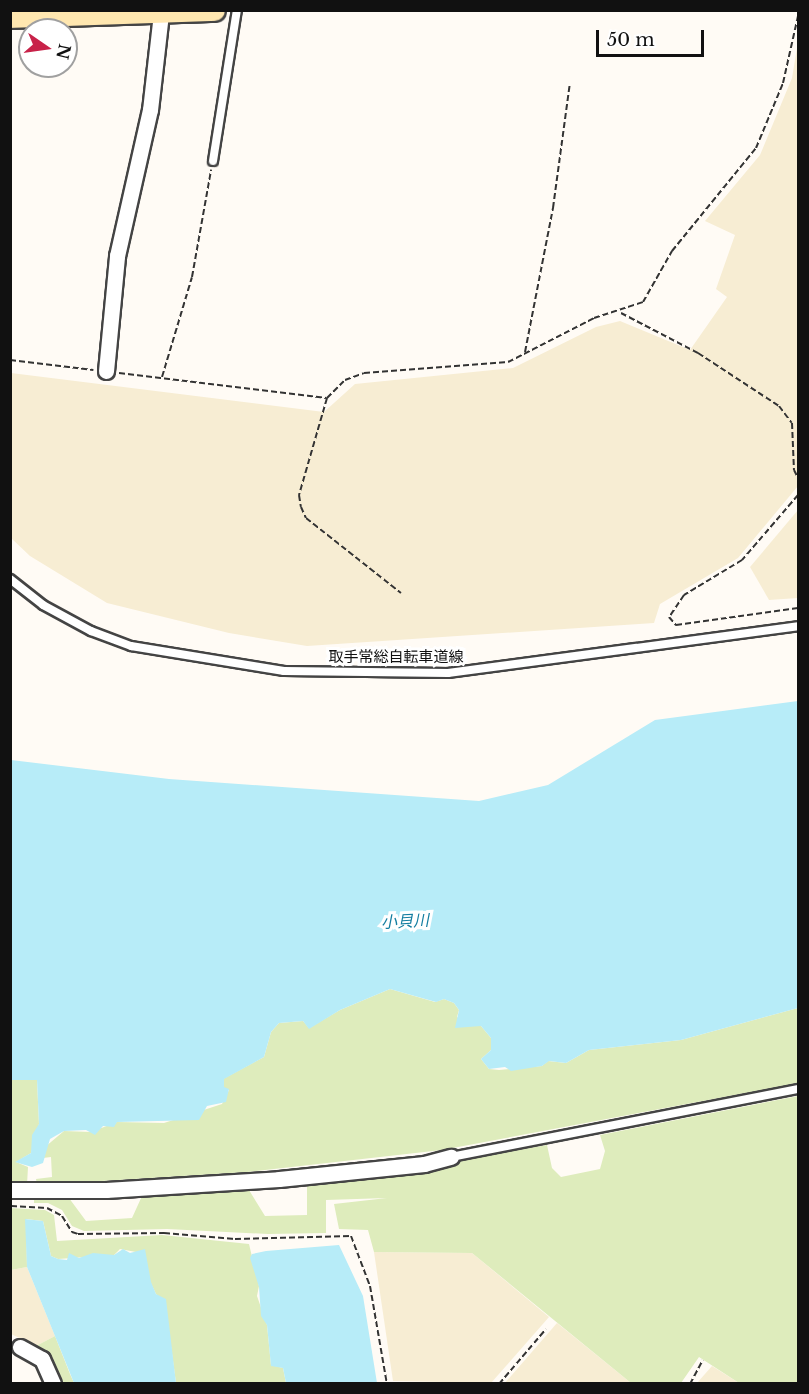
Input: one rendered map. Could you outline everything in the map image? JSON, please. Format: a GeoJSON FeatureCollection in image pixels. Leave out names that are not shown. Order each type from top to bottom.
{"type":"FeatureCollection","features":[{"type":"Feature","properties":{"kind":"main road"},"geometry":{"type":"LineString","coordinates":[[10,16],[214,10]]}},
{"type":"Feature","properties":{"kind":"street"},"geometry":{"type":"LineString","coordinates":[[105,371],[117,256],[170,12]]}},
{"type":"Feature","properties":{"kind":"street"},"geometry":{"type":"LineString","coordinates":[[10,1190],[106,1190],[279,1179],[424,1164],[451,1157]]}},
{"type":"Feature","properties":{"kind":"street"},"geometry":{"type":"LineString","coordinates":[[20,1347],[42,1359],[53,1383]]}},
{"type":"Feature","properties":{"kind":"lane"},"geometry":{"type":"LineString","coordinates":[[213,161],[237,10]]}},
{"type":"Feature","properties":{"kind":"lane","name":"取手常総自転車道線"},"geometry":{"type":"LineString","coordinates":[[10,579],[43,605],[90,631],[131,646],[284,670],[448,673],[798,626]]}},
{"type":"Feature","properties":{"kind":"lane"},"geometry":{"type":"LineString","coordinates":[[451,1157],[798,1089]]}},
{"type":"Feature","properties":{"kind":"path"},"geometry":{"type":"LineString","coordinates":[[401,593],[306,518],[301,507],[299,495],[327,398],[345,380],[364,373],[508,362],[594,318],[619,312],[643,302],[672,251],[756,148],[783,83],[798,16]]}},
{"type":"Feature","properties":{"kind":"path"},"geometry":{"type":"LineString","coordinates":[[525,353],[553,208],[570,83]]}},
{"type":"Feature","properties":{"kind":"path"},"geometry":{"type":"LineString","coordinates":[[161,378],[192,277],[213,161]]}},
{"type":"Feature","properties":{"kind":"path"},"geometry":{"type":"LineString","coordinates":[[619,312],[698,353],[779,406],[792,423],[794,470],[798,478]]}},
{"type":"Feature","properties":{"kind":"path"},"geometry":{"type":"LineString","coordinates":[[10,360],[327,398]]}},
{"type":"Feature","properties":{"kind":"path"},"geometry":{"type":"LineString","coordinates":[[798,495],[742,561],[684,595],[669,617],[676,625],[798,608]]}},
{"type":"Feature","properties":{"kind":"path"},"geometry":{"type":"LineString","coordinates":[[10,1206],[47,1208],[62,1216],[78,1234],[164,1233],[235,1239],[351,1236],[370,1286],[387,1383]]}},
{"type":"Feature","properties":{"kind":"path"},"geometry":{"type":"LineString","coordinates":[[499,1383],[546,1329]]}},
{"type":"Feature","properties":{"kind":"path"},"geometry":{"type":"LineString","coordinates":[[690,1383],[703,1360]]}},
{"type":"Feature","properties":{"kind":"shaded area"},"geometry":{"type":"Polygon","coordinates":[[[798,42],[798,486],[738,558],[660,604],[654,623],[307,646],[229,633],[107,603],[30,556],[11,538],[11,373],[324,412],[355,384],[513,368],[596,327],[620,321],[690,350],[727,297],[716,289],[735,235],[705,221],[760,155],[792,78],[798,42]]]}},
{"type":"Feature","properties":{"kind":"shaded area"},"geometry":{"type":"Polygon","coordinates":[[[798,510],[798,598],[769,600],[750,567],[798,510]]]}},
{"type":"Feature","properties":{"kind":"shaded area"},"geometry":{"type":"Polygon","coordinates":[[[374,1252],[472,1253],[549,1317],[491,1383],[393,1381],[374,1252]]]}},
{"type":"Feature","properties":{"kind":"shaded area"},"geometry":{"type":"Polygon","coordinates":[[[27,1267],[55,1336],[36,1346],[11,1334],[11,1270],[27,1267]]]}},
{"type":"Feature","properties":{"kind":"shaded area"},"geometry":{"type":"Polygon","coordinates":[[[557,1323],[631,1383],[504,1384],[557,1323]]]}},
{"type":"Feature","properties":{"kind":"shaded area"},"geometry":{"type":"Polygon","coordinates":[[[712,1366],[739,1383],[697,1383],[712,1366]]]}},
{"type":"Feature","properties":{"kind":"green space"},"geometry":{"type":"Polygon","coordinates":[[[390,989],[435,1002],[444,999],[454,1003],[459,1010],[457,1017],[465,1024],[481,1026],[491,1038],[491,1050],[481,1059],[489,1069],[499,1070],[542,1066],[548,1061],[566,1063],[589,1050],[681,1040],[798,1008],[798,1083],[442,1150],[248,1172],[37,1185],[36,1179],[52,1177],[51,1157],[43,1158],[45,1147],[64,1131],[91,1132],[117,1122],[164,1123],[222,1104],[229,1090],[224,1088],[223,1079],[264,1057],[271,1032],[279,1023],[303,1021],[309,1028],[340,1010],[390,989]]]}},
{"type":"Feature","properties":{"kind":"green space"},"geometry":{"type":"Polygon","coordinates":[[[32,1077],[37,1080],[39,1124],[31,1153],[16,1162],[28,1167],[27,1185],[11,1184],[11,1080],[32,1077]]]}},
{"type":"Feature","properties":{"kind":"green space"},"geometry":{"type":"Polygon","coordinates":[[[798,1096],[798,1383],[739,1383],[699,1357],[681,1383],[631,1383],[472,1253],[374,1252],[368,1230],[339,1229],[334,1204],[387,1198],[326,1200],[326,1233],[268,1234],[167,1229],[84,1231],[72,1226],[62,1210],[48,1203],[34,1203],[34,1195],[66,1194],[86,1221],[132,1218],[142,1196],[249,1190],[265,1216],[307,1215],[307,1185],[446,1168],[454,1161],[547,1145],[552,1168],[561,1177],[600,1169],[605,1151],[600,1135],[798,1096]]]}},
{"type":"Feature","properties":{"kind":"green space"},"geometry":{"type":"Polygon","coordinates":[[[10,1208],[45,1210],[54,1215],[57,1241],[162,1235],[249,1244],[259,1286],[257,1296],[267,1325],[271,1365],[283,1368],[286,1383],[176,1383],[165,1302],[156,1294],[136,1252],[120,1249],[114,1255],[58,1259],[51,1256],[43,1221],[26,1219],[27,1267],[11,1270],[10,1208]]]}},
{"type":"Feature","properties":{"kind":"green space"},"geometry":{"type":"Polygon","coordinates":[[[55,1336],[74,1383],[60,1383],[52,1361],[36,1346],[55,1336]]]}},
{"type":"Feature","properties":{"kind":"water","name":"小貝川"},"geometry":{"type":"Polygon","coordinates":[[[798,701],[798,1008],[681,1040],[589,1050],[566,1063],[549,1061],[542,1066],[511,1071],[505,1067],[489,1069],[481,1059],[491,1050],[491,1038],[481,1026],[455,1028],[459,1010],[454,1003],[444,999],[436,1002],[390,989],[340,1010],[309,1029],[303,1021],[279,1023],[271,1032],[264,1057],[224,1079],[224,1087],[229,1089],[226,1102],[207,1106],[199,1120],[117,1122],[114,1127],[103,1126],[95,1135],[86,1130],[64,1131],[50,1139],[43,1163],[32,1167],[15,1162],[31,1153],[32,1135],[39,1124],[37,1080],[11,1080],[11,760],[169,779],[479,801],[548,785],[655,720],[798,701]]]}},
{"type":"Feature","properties":{"kind":"water"},"geometry":{"type":"Polygon","coordinates":[[[25,1219],[43,1221],[51,1256],[58,1259],[67,1260],[69,1253],[79,1258],[93,1253],[114,1255],[123,1249],[130,1253],[145,1249],[151,1282],[156,1294],[166,1299],[176,1383],[74,1383],[27,1267],[25,1219]]]}},
{"type":"Feature","properties":{"kind":"water"},"geometry":{"type":"Polygon","coordinates":[[[339,1245],[363,1296],[377,1383],[286,1383],[283,1368],[271,1366],[267,1325],[261,1316],[259,1287],[250,1258],[252,1254],[266,1251],[339,1245]]]}}]}
